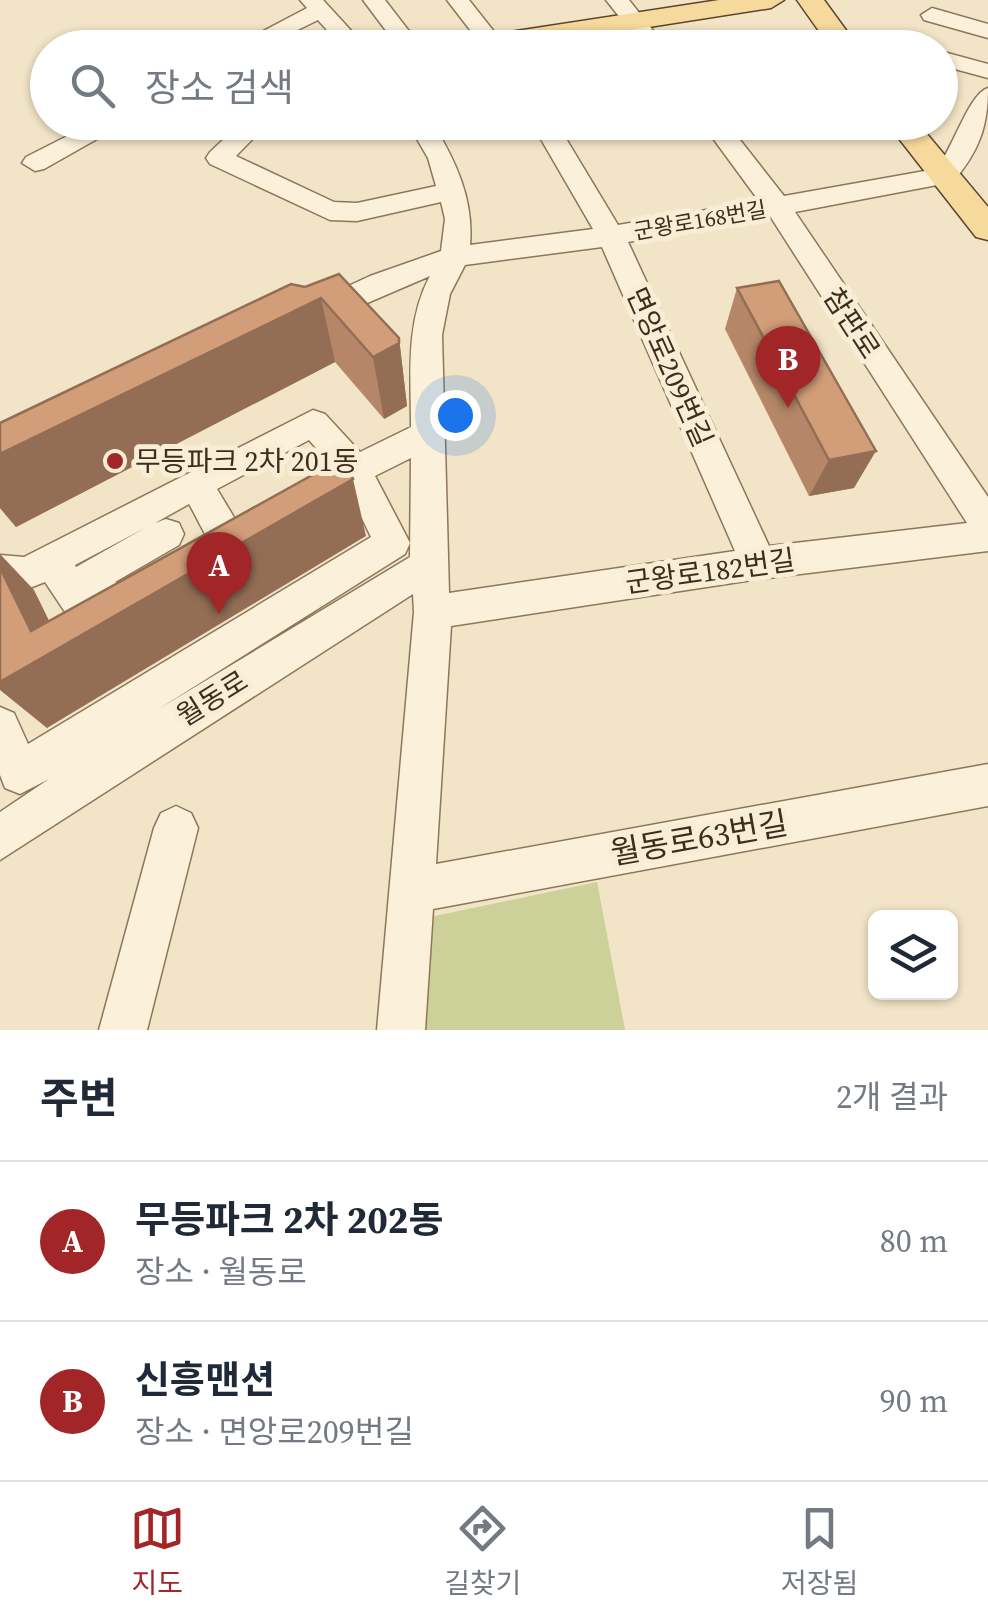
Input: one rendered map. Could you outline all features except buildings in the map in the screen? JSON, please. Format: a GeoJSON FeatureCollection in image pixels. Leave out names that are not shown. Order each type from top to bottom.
{"type":"FeatureCollection","features":[{"type":"Feature","properties":{"kind":"main road"},"geometry":{"type":"LineString","coordinates":[[551,30],[626,10],[770,0]]}},
{"type":"Feature","properties":{"kind":"main road"},"geometry":{"type":"LineString","coordinates":[[810,0],[832,30]]}},
{"type":"Feature","properties":{"kind":"main road"},"geometry":{"type":"LineString","coordinates":[[915,140],[988,228]]}},
{"type":"Feature","properties":{"kind":"street"},"geometry":{"type":"LineString","coordinates":[[374,0],[398,30]]}},
{"type":"Feature","properties":{"kind":"street"},"geometry":{"type":"LineString","coordinates":[[458,0],[482,30]]}},
{"type":"Feature","properties":{"kind":"street"},"geometry":{"type":"LineString","coordinates":[[273,30],[316,5],[339,30]]}},
{"type":"Feature","properties":{"kind":"street"},"geometry":{"type":"LineString","coordinates":[[626,10],[642,30]]}},
{"type":"Feature","properties":{"kind":"street"},"geometry":{"type":"LineString","coordinates":[[932,15],[988,31]]}},
{"type":"Feature","properties":{"kind":"street"},"geometry":{"type":"LineString","coordinates":[[958,63],[988,71]]}},
{"type":"Feature","properties":{"kind":"street"},"geometry":{"type":"LineString","coordinates":[[944,176],[957,161],[988,96]]}},
{"type":"Feature","properties":{"kind":"street"},"geometry":{"type":"LineString","coordinates":[[35,162],[79,140]]}},
{"type":"Feature","properties":{"kind":"street"},"geometry":{"type":"LineString","coordinates":[[238,140],[220,158],[330,212],[357,212],[452,191]]}},
{"type":"Feature","properties":{"kind":"street"},"geometry":{"type":"LineString","coordinates":[[401,1030],[434,612],[428,565],[428,318],[435,294],[455,257],[459,219],[440,158],[430,140]]}},
{"type":"Feature","properties":{"kind":"street","name":"면앙로209번길"},"geometry":{"type":"LineString","coordinates":[[555,140],[611,236],[758,562]]}},
{"type":"Feature","properties":{"kind":"street","name":"참판로"},"geometry":{"type":"LineString","coordinates":[[727,140],[777,206],[988,526]]}},
{"type":"Feature","properties":{"kind":"street","name":"군왕로168번길"},"geometry":{"type":"LineString","coordinates":[[370,327],[360,317],[301,334],[395,276],[455,257],[611,236],[944,176]]}},
{"type":"Feature","properties":{"kind":"street"},"geometry":{"type":"LineString","coordinates":[[0,570],[61,575],[196,485],[314,423],[355,470],[392,544],[20,773],[0,727]]}},
{"type":"Feature","properties":{"kind":"street"},"geometry":{"type":"LineString","coordinates":[[355,470],[426,435]]}},
{"type":"Feature","properties":{"kind":"street"},"geometry":{"type":"LineString","coordinates":[[196,485],[232,544]]}},
{"type":"Feature","properties":{"kind":"street","name":"군왕로182번길"},"geometry":{"type":"LineString","coordinates":[[434,612],[758,562],[988,536]]}},
{"type":"Feature","properties":{"kind":"street"},"geometry":{"type":"LineString","coordinates":[[61,575],[88,615],[176,544]]}},
{"type":"Feature","properties":{"kind":"street","name":"월동로"},"geometry":{"type":"LineString","coordinates":[[0,838],[99,769],[428,565]]}},
{"type":"Feature","properties":{"kind":"street","name":"월동로63번길"},"geometry":{"type":"LineString","coordinates":[[410,891],[988,786]]}},
{"type":"Feature","properties":{"kind":"street"},"geometry":{"type":"LineString","coordinates":[[123,1030],[176,828]]}},
{"type":"Feature","properties":{"kind":"green space"},"geometry":{"type":"Polygon","coordinates":[[[597,882],[625,1030],[425,1030],[430,917],[597,882]]]}},
{"type":"Feature","properties":{"kind":"place","name":"신흥맨션"},"geometry":{"type":"Point","coordinates":[788,408]}},
{"type":"Feature","properties":{"kind":"place","name":"무등파크 2차 201동"},"geometry":{"type":"Point","coordinates":[115,461]}},
{"type":"Feature","properties":{"kind":"place","name":"무등파크 2차 202동"},"geometry":{"type":"Point","coordinates":[219,614]}}]}
